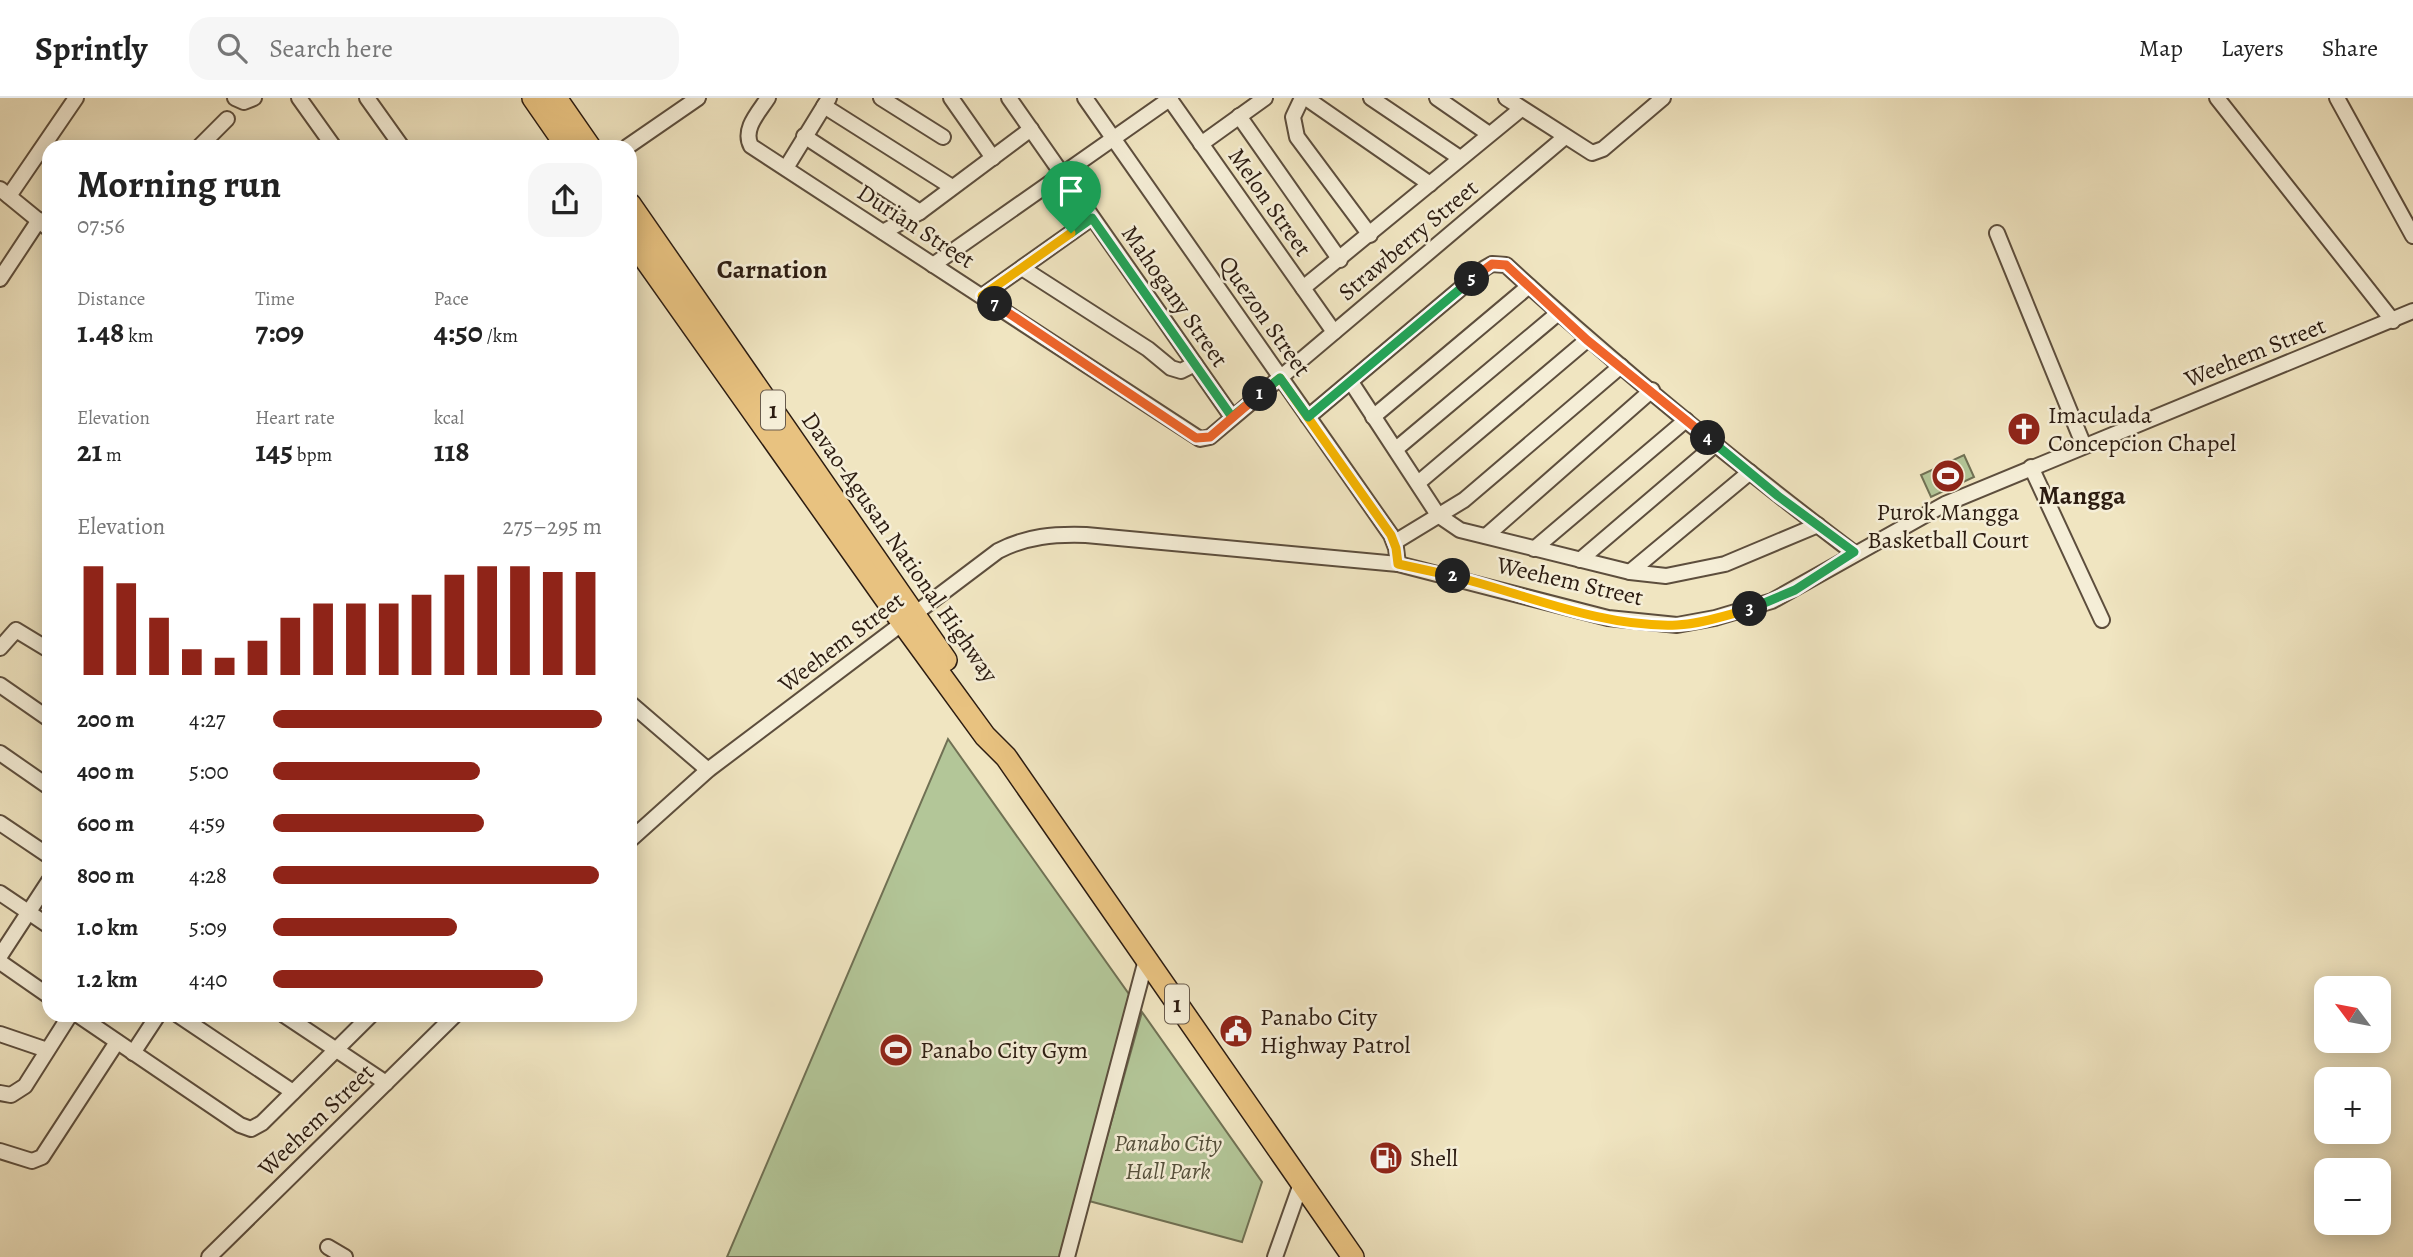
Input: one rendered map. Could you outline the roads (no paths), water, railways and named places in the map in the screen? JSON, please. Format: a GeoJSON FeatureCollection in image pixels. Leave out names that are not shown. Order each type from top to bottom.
{"type":"FeatureCollection","features":[{"type":"Feature","properties":{"kind":"highway"},"geometry":{"type":"LineString","coordinates":[[533,98],[574,140]]}},
{"type":"Feature","properties":{"kind":"highway"},"geometry":{"type":"LineString","coordinates":[[556,98],[575,140]]}},
{"type":"Feature","properties":{"kind":"highway","name":"Davao-Agusan National Highway"},"geometry":{"type":"LineString","coordinates":[[637,219],[654,255],[910,620],[985,736],[1001,751],[1353,1257]]}},
{"type":"Feature","properties":{"kind":"highway","name":"Davao-Agusan National Highway"},"geometry":{"type":"LineString","coordinates":[[637,243],[654,255]]}},
{"type":"Feature","properties":{"kind":"street"},"geometry":{"type":"LineString","coordinates":[[45,140],[76,98]]}},
{"type":"Feature","properties":{"kind":"street"},"geometry":{"type":"LineString","coordinates":[[235,98],[244,102],[254,98]]}},
{"type":"Feature","properties":{"kind":"street"},"geometry":{"type":"LineString","coordinates":[[299,98],[329,140]]}},
{"type":"Feature","properties":{"kind":"street"},"geometry":{"type":"LineString","coordinates":[[367,98],[397,140]]}},
{"type":"Feature","properties":{"kind":"street"},"geometry":{"type":"LineString","coordinates":[[637,140],[698,98]]}},
{"type":"Feature","properties":{"kind":"street","name":"Durian Street"},"geometry":{"type":"LineString","coordinates":[[768,98],[751,125],[748,136],[751,146],[1196,438]]}},
{"type":"Feature","properties":{"kind":"street"},"geometry":{"type":"LineString","coordinates":[[881,98],[943,136]]}},
{"type":"Feature","properties":{"kind":"street"},"geometry":{"type":"LineString","coordinates":[[951,98],[993,158]]}},
{"type":"Feature","properties":{"kind":"street","name":"Mahogany Street"},"geometry":{"type":"LineString","coordinates":[[1010,98],[1232,417]]}},
{"type":"Feature","properties":{"kind":"street","name":"Quezon Street"},"geometry":{"type":"LineString","coordinates":[[1085,98],[1395,542],[1398,564]]}},
{"type":"Feature","properties":{"kind":"street"},"geometry":{"type":"LineString","coordinates":[[933,265],[1170,98]]}},
{"type":"Feature","properties":{"kind":"street","name":"Melon Street"},"geometry":{"type":"LineString","coordinates":[[1170,98],[1334,332]]}},
{"type":"Feature","properties":{"kind":"street"},"geometry":{"type":"LineString","coordinates":[[1202,144],[1265,98]]}},
{"type":"Feature","properties":{"kind":"street"},"geometry":{"type":"LineString","coordinates":[[1370,235],[1297,137],[1293,117],[1304,98],[1430,184]]}},
{"type":"Feature","properties":{"kind":"street"},"geometry":{"type":"LineString","coordinates":[[1371,98],[1460,158]]}},
{"type":"Feature","properties":{"kind":"street"},"geometry":{"type":"LineString","coordinates":[[1437,98],[1489,134]]}},
{"type":"Feature","properties":{"kind":"street"},"geometry":{"type":"LineString","coordinates":[[1506,98],[1588,152],[1599,151],[1663,98]]}},
{"type":"Feature","properties":{"kind":"street"},"geometry":{"type":"LineString","coordinates":[[2217,98],[2393,321]]}},
{"type":"Feature","properties":{"kind":"street"},"geometry":{"type":"LineString","coordinates":[[2337,98],[2413,236]]}},
{"type":"Feature","properties":{"kind":"street"},"geometry":{"type":"LineString","coordinates":[[786,169],[826,102],[952,187]]}},
{"type":"Feature","properties":{"kind":"street"},"geometry":{"type":"LineString","coordinates":[[1303,288],[1521,109]]}},
{"type":"Feature","properties":{"kind":"street"},"geometry":{"type":"LineString","coordinates":[[1239,116],[1340,260]]}},
{"type":"Feature","properties":{"kind":"street"},"geometry":{"type":"LineString","coordinates":[[206,140],[227,119]]}},
{"type":"Feature","properties":{"kind":"street"},"geometry":{"type":"LineString","coordinates":[[883,232],[919,212],[1031,128]]}},
{"type":"Feature","properties":{"kind":"street"},"geometry":{"type":"LineString","coordinates":[[804,136],[919,212]]}},
{"type":"Feature","properties":{"kind":"street","name":"Strawberry Street"},"geometry":{"type":"LineString","coordinates":[[1196,438],[1210,437],[1565,137]]}},
{"type":"Feature","properties":{"kind":"street"},"geometry":{"type":"LineString","coordinates":[[42,143],[5,193],[42,222]]}},
{"type":"Feature","properties":{"kind":"street"},"geometry":{"type":"LineString","coordinates":[[982,296],[1092,218]]}},
{"type":"Feature","properties":{"kind":"street"},"geometry":{"type":"LineString","coordinates":[[0,279],[42,226]]}},
{"type":"Feature","properties":{"kind":"street"},"geometry":{"type":"LineString","coordinates":[[1997,233],[2084,446]]}},
{"type":"Feature","properties":{"kind":"street"},"geometry":{"type":"LineString","coordinates":[[1308,417],[1492,264],[1506,265],[1587,340],[1854,552]]}},
{"type":"Feature","properties":{"kind":"street"},"geometry":{"type":"LineString","coordinates":[[1022,268],[1148,349],[1171,368],[1181,371],[1195,364]]}},
{"type":"Feature","properties":{"kind":"street"},"geometry":{"type":"LineString","coordinates":[[1373,416],[1529,286]]}},
{"type":"Feature","properties":{"kind":"street","name":"Weehem Street"},"geometry":{"type":"LineString","coordinates":[[637,834],[708,770],[998,551],[1028,539],[1052,534],[1398,564],[1608,618],[1677,625],[1714,618],[1772,601],[1854,552],[1945,503],[2413,311]]}},
{"type":"Feature","properties":{"kind":"street"},"geometry":{"type":"LineString","coordinates":[[1396,449],[1557,314]]}},
{"type":"Feature","properties":{"kind":"street"},"geometry":{"type":"LineString","coordinates":[[1418,483],[1587,340]]}},
{"type":"Feature","properties":{"kind":"street"},"geometry":{"type":"LineString","coordinates":[[1395,542],[1464,500],[1621,366]]}},
{"type":"Feature","properties":{"kind":"street"},"geometry":{"type":"LineString","coordinates":[[1351,382],[1438,515],[1460,530],[1630,572],[1666,576],[1698,571],[1754,553],[1818,525]]}},
{"type":"Feature","properties":{"kind":"street"},"geometry":{"type":"LineString","coordinates":[[1486,536],[1652,390]]}},
{"type":"Feature","properties":{"kind":"street"},"geometry":{"type":"LineString","coordinates":[[1534,549],[1686,420]]}},
{"type":"Feature","properties":{"kind":"street"},"geometry":{"type":"LineString","coordinates":[[1580,560],[1716,444]]}},
{"type":"Feature","properties":{"kind":"street"},"geometry":{"type":"LineString","coordinates":[[2031,467],[2102,620]]}},
{"type":"Feature","properties":{"kind":"street"},"geometry":{"type":"LineString","coordinates":[[1630,572],[1749,471]]}},
{"type":"Feature","properties":{"kind":"street"},"geometry":{"type":"LineString","coordinates":[[0,648],[16,630],[42,646]]}},
{"type":"Feature","properties":{"kind":"street"},"geometry":{"type":"LineString","coordinates":[[0,685],[42,714]]}},
{"type":"Feature","properties":{"kind":"street"},"geometry":{"type":"LineString","coordinates":[[637,709],[708,770]]}},
{"type":"Feature","properties":{"kind":"street"},"geometry":{"type":"LineString","coordinates":[[0,753],[42,782]]}},
{"type":"Feature","properties":{"kind":"street"},"geometry":{"type":"LineString","coordinates":[[0,823],[42,851]]}},
{"type":"Feature","properties":{"kind":"street"},"geometry":{"type":"LineString","coordinates":[[0,892],[42,921]]}},
{"type":"Feature","properties":{"kind":"street"},"geometry":{"type":"LineString","coordinates":[[0,956],[42,892]]}},
{"type":"Feature","properties":{"kind":"street"},"geometry":{"type":"LineString","coordinates":[[1067,1257],[1146,960]]}},
{"type":"Feature","properties":{"kind":"street"},"geometry":{"type":"LineString","coordinates":[[0,962],[42,991]]}},
{"type":"Feature","properties":{"kind":"street"},"geometry":{"type":"LineString","coordinates":[[0,1093],[11,1095],[24,1086],[65,1022]]}},
{"type":"Feature","properties":{"kind":"street"},"geometry":{"type":"LineString","coordinates":[[88,1022],[245,1128],[257,1127],[364,1022]]}},
{"type":"Feature","properties":{"kind":"street"},"geometry":{"type":"LineString","coordinates":[[133,1053],[153,1022]]}},
{"type":"Feature","properties":{"kind":"street"},"geometry":{"type":"LineString","coordinates":[[188,1022],[293,1092]]}},
{"type":"Feature","properties":{"kind":"street"},"geometry":{"type":"LineString","coordinates":[[294,1022],[386,1083]]}},
{"type":"Feature","properties":{"kind":"street","name":"Weehem Street"},"geometry":{"type":"LineString","coordinates":[[209,1257],[448,1022]]}},
{"type":"Feature","properties":{"kind":"street"},"geometry":{"type":"LineString","coordinates":[[0,1034],[47,1050]]}},
{"type":"Feature","properties":{"kind":"street"},"geometry":{"type":"LineString","coordinates":[[0,1151],[32,1161],[42,1157],[117,1042]]}},
{"type":"Feature","properties":{"kind":"street"},"geometry":{"type":"LineString","coordinates":[[1275,1257],[1302,1181]]}},
{"type":"Feature","properties":{"kind":"street"},"geometry":{"type":"LineString","coordinates":[[328,1247],[345,1257]]}},
{"type":"Feature","properties":{"kind":"place","name":"Imaculada Concepcion Chapel"},"geometry":{"type":"Point","coordinates":[2024,429]}},
{"type":"Feature","properties":{"kind":"place","name":"Purok Mangga Basketball Court"},"geometry":{"type":"Point","coordinates":[1948,476]}},
{"type":"Feature","properties":{"kind":"place","name":"Panabo City Highway Patrol"},"geometry":{"type":"Point","coordinates":[1236,1031]}},
{"type":"Feature","properties":{"kind":"place","name":"Panabo City Gym"},"geometry":{"type":"Point","coordinates":[896,1050]}},
{"type":"Feature","properties":{"kind":"place","name":"Shell"},"geometry":{"type":"Point","coordinates":[1386,1158]}},
{"type":"Feature","properties":{"kind":"district","name":"Carnation"},"geometry":{"type":"Point","coordinates":[772,269]}},
{"type":"Feature","properties":{"kind":"district","name":"Mangga"},"geometry":{"type":"Point","coordinates":[2082,495]}},
{"type":"Feature","properties":{"kind":"park label","name":"Panabo City Hall Park"},"geometry":{"type":"Point","coordinates":[1168,1157]}}]}
